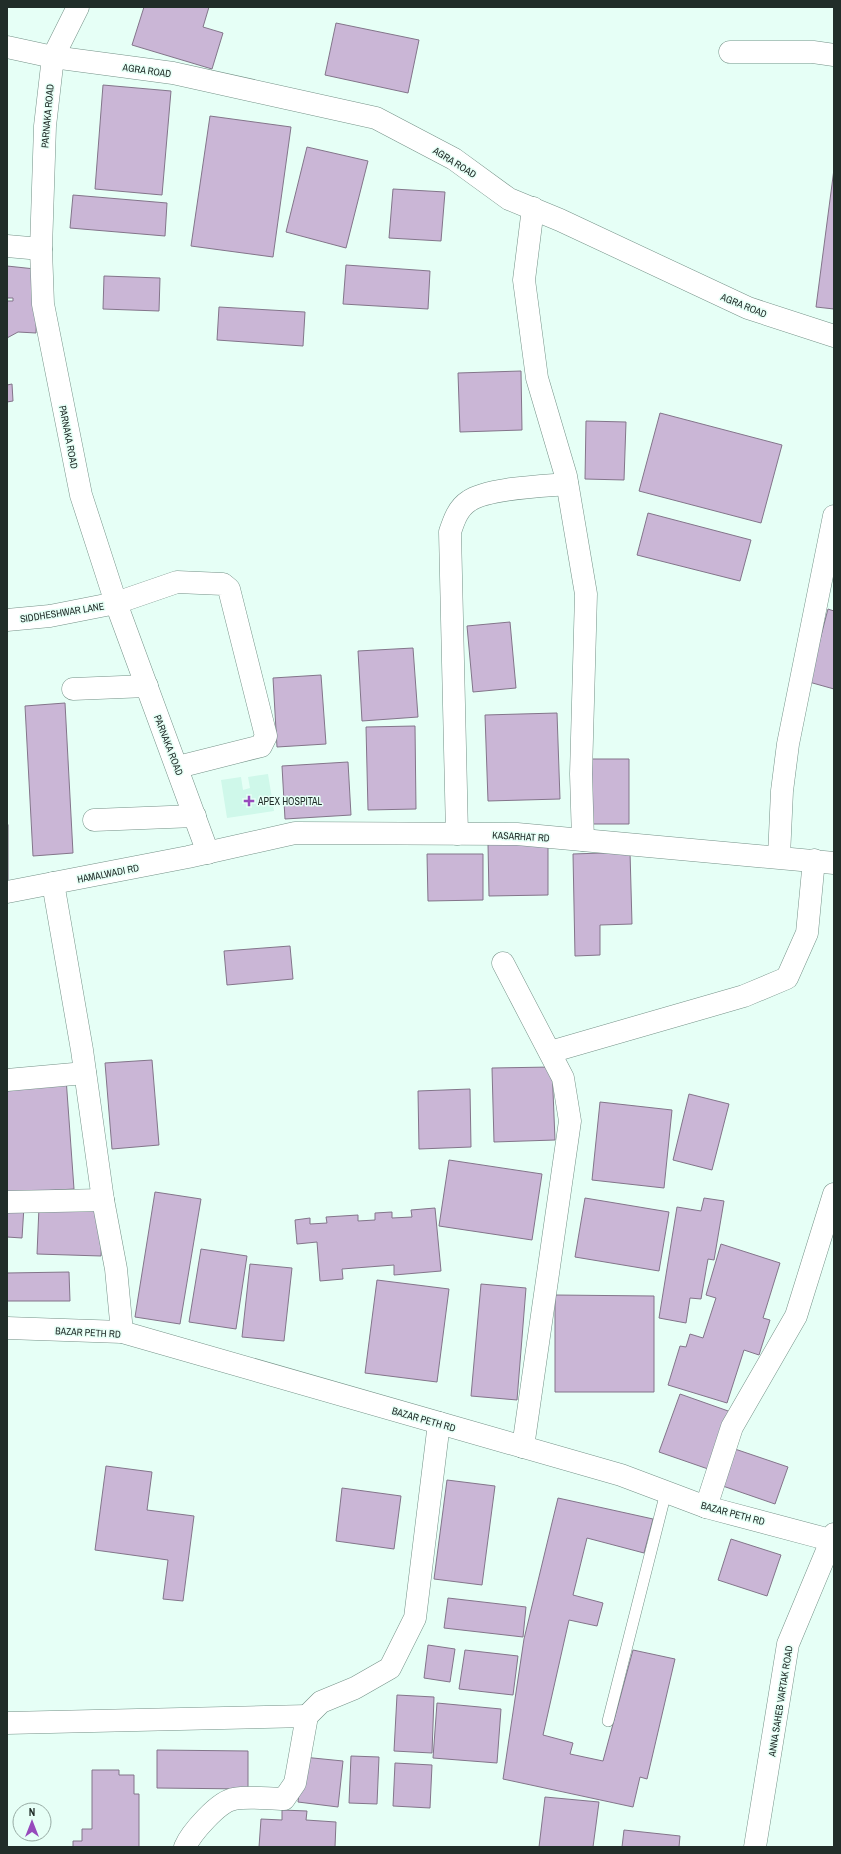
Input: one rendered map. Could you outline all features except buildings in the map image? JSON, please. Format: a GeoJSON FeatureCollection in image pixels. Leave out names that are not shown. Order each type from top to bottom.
{"type":"FeatureCollection","features":[{"type":"Feature","properties":{"kind":"street","name":"PARNAKA ROAD"},"geometry":{"type":"LineString","coordinates":[[78,7],[53,57],[45,126],[41,249],[43,304],[81,496],[116,603],[178,767],[208,853]]}},
{"type":"Feature","properties":{"kind":"street","name":"AGRA ROAD"},"geometry":{"type":"LineString","coordinates":[[7,47],[53,57],[173,73],[376,118],[454,159],[509,199],[533,208],[748,308],[834,336]]}},
{"type":"Feature","properties":{"kind":"street"},"geometry":{"type":"LineString","coordinates":[[730,52],[813,52],[834,55]]}},
{"type":"Feature","properties":{"kind":"street"},"geometry":{"type":"LineString","coordinates":[[533,208],[524,280],[537,378],[566,480],[586,594],[581,774],[583,840]]}},
{"type":"Feature","properties":{"kind":"street"},"geometry":{"type":"LineString","coordinates":[[7,246],[41,249]]}},
{"type":"Feature","properties":{"kind":"street"},"geometry":{"type":"LineString","coordinates":[[457,834],[450,532],[457,514],[469,501],[484,494],[566,480]]}},
{"type":"Feature","properties":{"kind":"street"},"geometry":{"type":"LineString","coordinates":[[779,856],[782,791],[788,744],[834,516]]}},
{"type":"Feature","properties":{"kind":"street","name":"SIDDHESHWAR LANE"},"geometry":{"type":"LineString","coordinates":[[7,620],[50,616],[116,603],[177,582],[223,584],[229,589],[266,736],[261,746],[178,767]]}},
{"type":"Feature","properties":{"kind":"street"},"geometry":{"type":"LineString","coordinates":[[73,689],[147,686]]}},
{"type":"Feature","properties":{"kind":"street"},"geometry":{"type":"LineString","coordinates":[[94,820],[195,816]]}},
{"type":"Feature","properties":{"kind":"street","name":"KASARHAT RD"},"geometry":{"type":"LineString","coordinates":[[208,853],[295,833],[517,834],[824,861]]}},
{"type":"Feature","properties":{"kind":"street","name":"HAMALWADI RD"},"geometry":{"type":"LineString","coordinates":[[7,892],[208,853]]}},
{"type":"Feature","properties":{"kind":"street"},"geometry":{"type":"LineString","coordinates":[[550,1052],[744,996],[786,978],[807,933],[824,861]]}},
{"type":"Feature","properties":{"kind":"street"},"geometry":{"type":"LineString","coordinates":[[53,883],[116,1269],[122,1332]]}},
{"type":"Feature","properties":{"kind":"street"},"geometry":{"type":"LineString","coordinates":[[503,964],[563,1078],[570,1121],[523,1448]]}},
{"type":"Feature","properties":{"kind":"street"},"geometry":{"type":"LineString","coordinates":[[7,1080],[85,1073]]}},
{"type":"Feature","properties":{"kind":"street"},"geometry":{"type":"LineString","coordinates":[[706,1507],[732,1427],[796,1316],[834,1194]]}},
{"type":"Feature","properties":{"kind":"street"},"geometry":{"type":"LineString","coordinates":[[7,1202],[104,1200]]}},
{"type":"Feature","properties":{"kind":"street","name":"BAZAR PETH RD"},"geometry":{"type":"LineString","coordinates":[[7,1328],[122,1332],[621,1475],[706,1507],[833,1538]]}},
{"type":"Feature","properties":{"kind":"street"},"geometry":{"type":"LineString","coordinates":[[185,1847],[188,1838],[209,1816],[233,1799],[284,1799],[295,1783],[307,1716],[321,1702],[355,1688],[390,1668],[415,1618],[439,1423]]}},
{"type":"Feature","properties":{"kind":"street","name":"ANNA SAHEB VARTAK ROAD"},"geometry":{"type":"LineString","coordinates":[[755,1847],[788,1644],[833,1538]]}},
{"type":"Feature","properties":{"kind":"street"},"geometry":{"type":"LineString","coordinates":[[7,1723],[307,1716]]}},
{"type":"Feature","properties":{"kind":"lane"},"geometry":{"type":"LineString","coordinates":[[608,1721],[666,1492]]}},
{"type":"Feature","properties":{"kind":"shaded area","name":"APEX HOSPITAL"},"geometry":{"type":"Polygon","coordinates":[[[268,774],[274,811],[227,818],[221,780],[241,777],[243,790],[250,788],[248,777],[268,774]]]}},
{"type":"Feature","properties":{"kind":"place","name":"APEX HOSPITAL"},"geometry":{"type":"Point","coordinates":[249,801]}}]}
